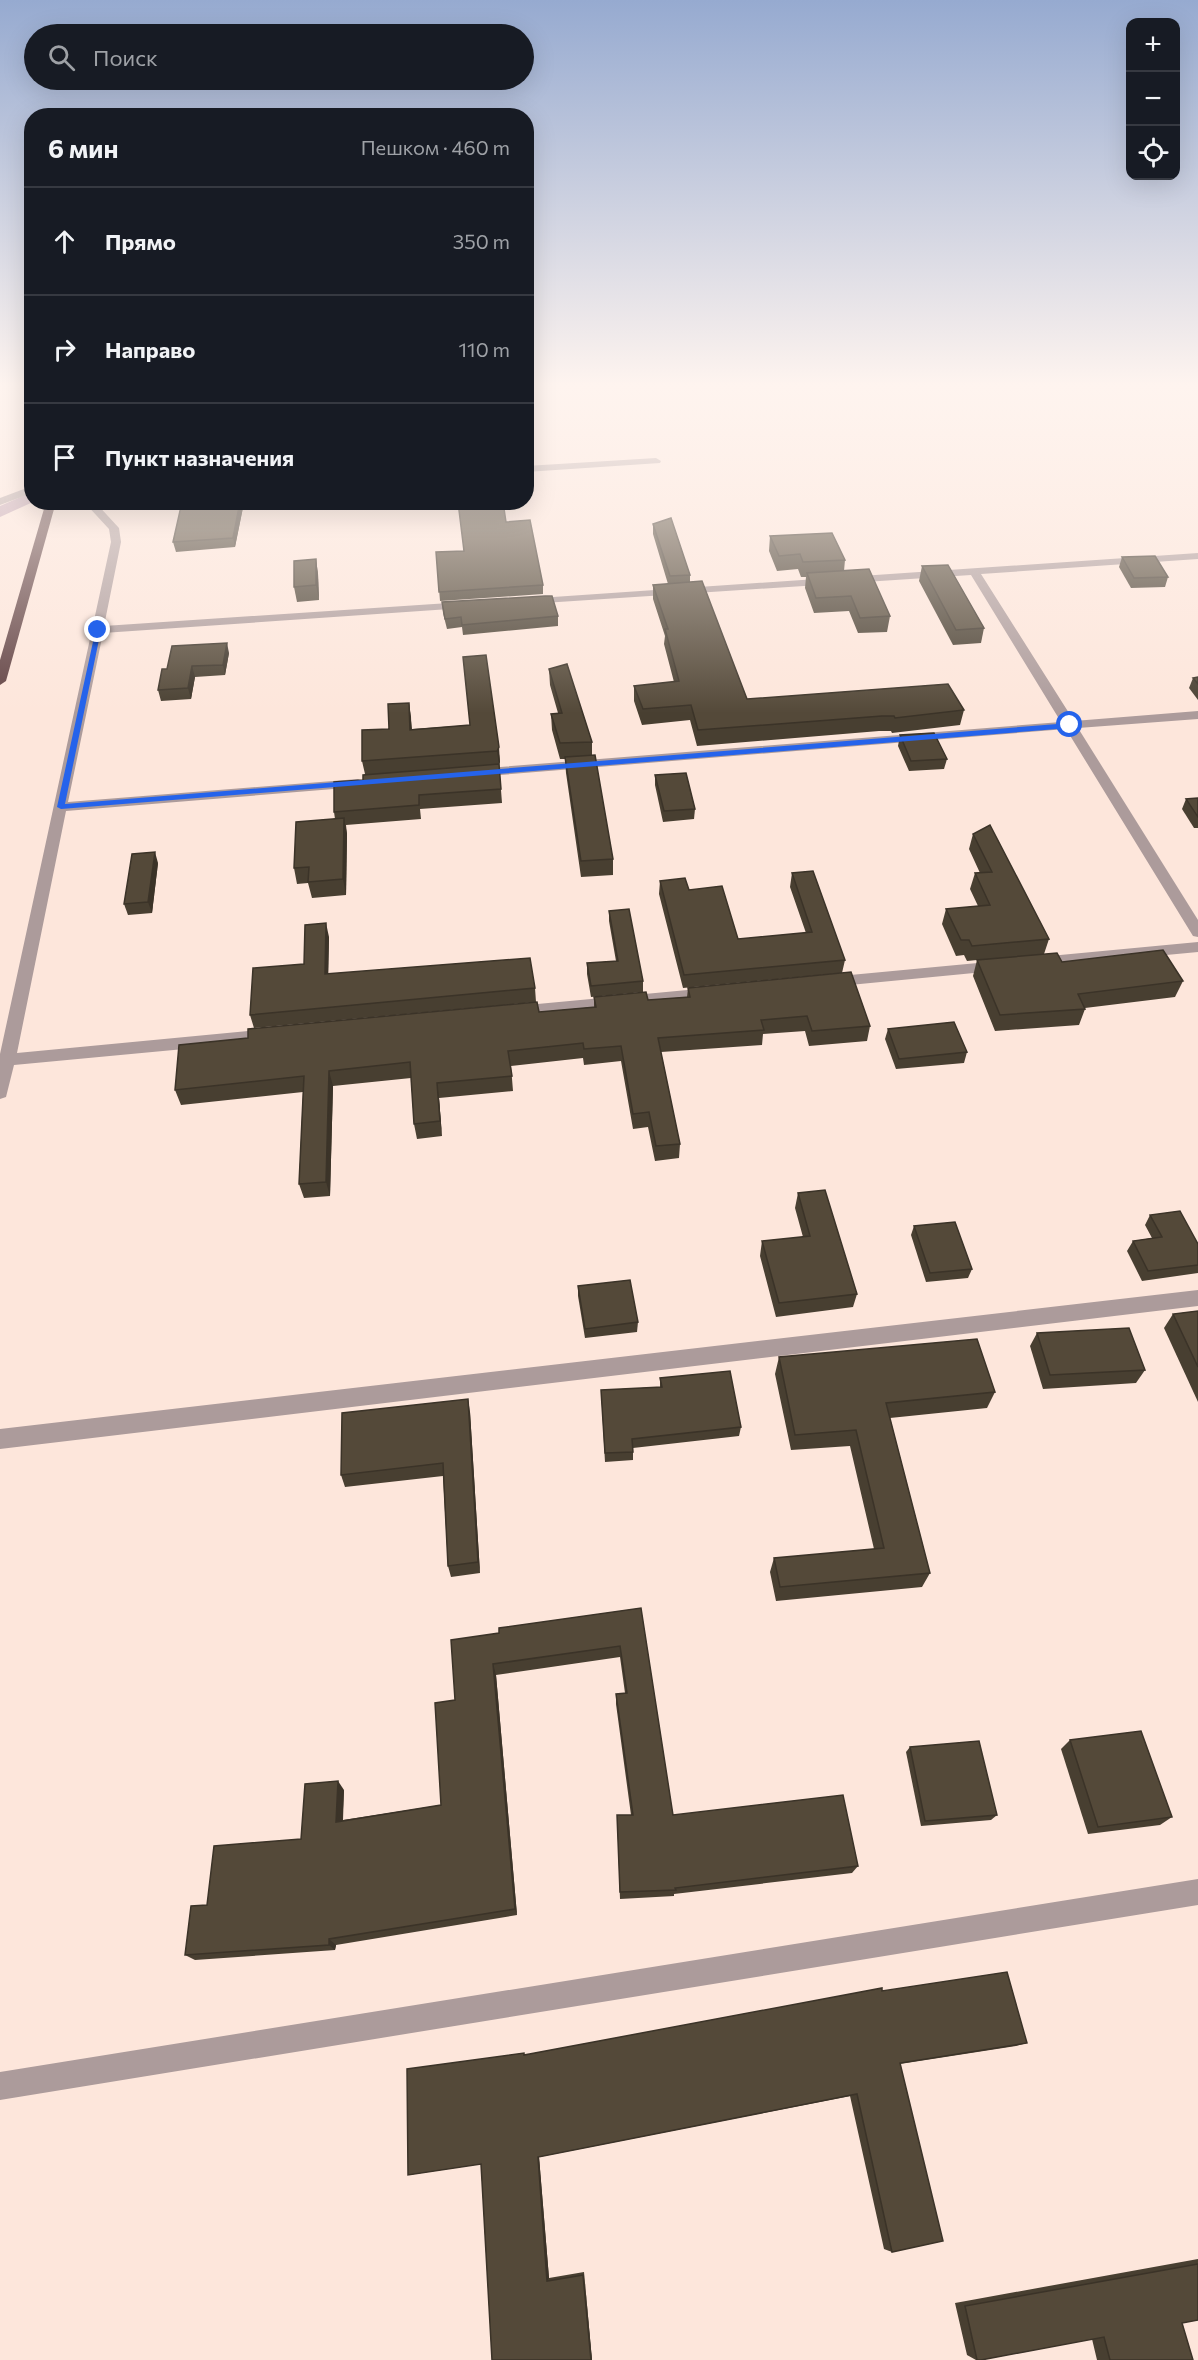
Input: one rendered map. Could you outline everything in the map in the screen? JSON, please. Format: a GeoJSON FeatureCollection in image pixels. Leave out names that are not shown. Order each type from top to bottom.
{"type":"FeatureCollection","features":[{"type":"Feature","properties":{"kind":"highway"},"geometry":{"type":"LineString","coordinates":[[0,681],[49,510]]}},
{"type":"Feature","properties":{"kind":"street"},"geometry":{"type":"LineString","coordinates":[[0,502],[24,492]]}},
{"type":"Feature","properties":{"kind":"street"},"geometry":{"type":"LineString","coordinates":[[0,1094],[116,542],[114,528],[97,510]]}},
{"type":"Feature","properties":{"kind":"street"},"geometry":{"type":"LineString","coordinates":[[513,602],[1198,556]]}},
{"type":"Feature","properties":{"kind":"street"},"geometry":{"type":"LineString","coordinates":[[974,571],[1198,932]]}},
{"type":"Feature","properties":{"kind":"street"},"geometry":{"type":"LineString","coordinates":[[98,630],[478,604]]}},
{"type":"Feature","properties":{"kind":"street"},"geometry":{"type":"LineString","coordinates":[[464,774],[1198,715]]}},
{"type":"Feature","properties":{"kind":"street"},"geometry":{"type":"LineString","coordinates":[[61,807],[369,782]]}},
{"type":"Feature","properties":{"kind":"street"},"geometry":{"type":"LineString","coordinates":[[817,984],[1198,947]]}},
{"type":"Feature","properties":{"kind":"street"},"geometry":{"type":"LineString","coordinates":[[495,1014],[722,993]]}},
{"type":"Feature","properties":{"kind":"street"},"geometry":{"type":"LineString","coordinates":[[7,1060],[281,1034]]}},
{"type":"Feature","properties":{"kind":"street"},"geometry":{"type":"LineString","coordinates":[[0,1439],[1198,1298]]}},
{"type":"Feature","properties":{"kind":"street"},"geometry":{"type":"LineString","coordinates":[[0,2086],[1198,1892]]}},
{"type":"Feature","properties":{"kind":"building"},"geometry":{"type":"Polygon","coordinates":[[[180,510],[238,510],[233,538],[173,542],[180,510]]]}},
{"type":"Feature","properties":{"kind":"building"},"geometry":{"type":"Polygon","coordinates":[[[459,510],[504,510],[506,522],[530,520],[543,585],[439,592],[436,552],[464,551],[459,510]]]}},
{"type":"Feature","properties":{"kind":"building"},"geometry":{"type":"Polygon","coordinates":[[[671,518],[690,575],[670,576],[653,524],[671,518]]]}},
{"type":"Feature","properties":{"kind":"building"},"geometry":{"type":"Polygon","coordinates":[[[832,533],[845,560],[803,562],[800,554],[779,556],[770,536],[832,533]]]}},
{"type":"Feature","properties":{"kind":"building"},"geometry":{"type":"Polygon","coordinates":[[[1155,556],[1168,577],[1134,578],[1122,557],[1155,556]]]}},
{"type":"Feature","properties":{"kind":"building"},"geometry":{"type":"Polygon","coordinates":[[[316,559],[316,585],[294,587],[294,561],[316,559]]]}},
{"type":"Feature","properties":{"kind":"building"},"geometry":{"type":"Polygon","coordinates":[[[948,565],[984,628],[956,630],[922,566],[948,565]]]}},
{"type":"Feature","properties":{"kind":"building"},"geometry":{"type":"Polygon","coordinates":[[[869,569],[890,616],[860,618],[851,596],[816,598],[807,573],[869,569]]]}},
{"type":"Feature","properties":{"kind":"building"},"geometry":{"type":"Polygon","coordinates":[[[702,581],[747,699],[948,684],[964,710],[895,718],[894,716],[882,716],[698,730],[691,705],[643,709],[634,686],[679,681],[665,629],[668,629],[653,585],[702,581]]]}},
{"type":"Feature","properties":{"kind":"building"},"geometry":{"type":"Polygon","coordinates":[[[552,596],[558,616],[462,625],[461,617],[445,619],[442,602],[552,596]]]}},
{"type":"Feature","properties":{"kind":"building"},"geometry":{"type":"Polygon","coordinates":[[[227,643],[223,665],[192,666],[188,688],[158,690],[162,669],[167,669],[172,646],[227,643]]]}},
{"type":"Feature","properties":{"kind":"building"},"geometry":{"type":"Polygon","coordinates":[[[486,655],[499,747],[497,751],[362,761],[362,730],[389,729],[388,704],[409,703],[410,730],[470,725],[463,657],[486,655]]]}},
{"type":"Feature","properties":{"kind":"building"},"geometry":{"type":"Polygon","coordinates":[[[567,664],[592,742],[560,743],[551,714],[562,713],[549,669],[567,664]]]}},
{"type":"Feature","properties":{"kind":"building"},"geometry":{"type":"Polygon","coordinates":[[[934,733],[947,759],[911,761],[900,735],[934,733]]]}},
{"type":"Feature","properties":{"kind":"building"},"geometry":{"type":"Polygon","coordinates":[[[595,755],[613,859],[581,861],[565,757],[595,755]]]}},
{"type":"Feature","properties":{"kind":"building"},"geometry":{"type":"Polygon","coordinates":[[[499,764],[501,789],[419,795],[419,805],[334,812],[334,782],[363,780],[363,775],[499,764]]]}},
{"type":"Feature","properties":{"kind":"building"},"geometry":{"type":"Polygon","coordinates":[[[686,773],[695,809],[664,811],[655,775],[686,773]]]}},
{"type":"Feature","properties":{"kind":"building"},"geometry":{"type":"Polygon","coordinates":[[[1198,798],[1198,817],[1186,799],[1198,798]]]}},
{"type":"Feature","properties":{"kind":"building"},"geometry":{"type":"Polygon","coordinates":[[[344,818],[343,879],[308,882],[309,867],[294,868],[296,822],[344,818]]]}},
{"type":"Feature","properties":{"kind":"building"},"geometry":{"type":"Polygon","coordinates":[[[990,825],[1049,939],[972,946],[969,940],[961,940],[946,909],[990,905],[975,873],[992,872],[973,834],[990,825]]]}},
{"type":"Feature","properties":{"kind":"building"},"geometry":{"type":"Polygon","coordinates":[[[155,852],[148,902],[124,904],[132,854],[155,852]]]}},
{"type":"Feature","properties":{"kind":"building"},"geometry":{"type":"Polygon","coordinates":[[[813,871],[845,960],[684,975],[660,881],[685,878],[689,890],[722,886],[738,939],[812,932],[792,873],[813,871]]]}},
{"type":"Feature","properties":{"kind":"building"},"geometry":{"type":"Polygon","coordinates":[[[629,909],[643,981],[591,986],[587,963],[618,961],[609,911],[629,909]]]}},
{"type":"Feature","properties":{"kind":"building"},"geometry":{"type":"Polygon","coordinates":[[[326,923],[325,974],[530,958],[535,988],[250,1015],[253,968],[304,964],[305,925],[326,923]]]}},
{"type":"Feature","properties":{"kind":"building"},"geometry":{"type":"Polygon","coordinates":[[[1163,950],[1183,981],[1078,994],[1085,1009],[1000,1015],[977,960],[1057,953],[1062,962],[1163,950]]]}},
{"type":"Feature","properties":{"kind":"building"},"geometry":{"type":"Polygon","coordinates":[[[851,972],[870,1026],[812,1031],[807,1016],[761,1020],[764,1030],[658,1038],[680,1144],[656,1146],[649,1112],[633,1114],[621,1046],[584,1049],[583,1043],[508,1051],[512,1076],[437,1083],[440,1121],[414,1124],[410,1062],[329,1071],[326,1182],[299,1184],[304,1076],[175,1090],[179,1045],[248,1038],[248,1029],[537,1002],[539,1012],[596,1007],[594,997],[646,992],[648,1000],[690,997],[688,988],[851,972]]]}},
{"type":"Feature","properties":{"kind":"building"},"geometry":{"type":"Polygon","coordinates":[[[954,1022],[967,1052],[899,1059],[888,1029],[954,1022]]]}},
{"type":"Feature","properties":{"kind":"building"},"geometry":{"type":"Polygon","coordinates":[[[825,1190],[857,1294],[779,1303],[762,1241],[810,1236],[798,1193],[825,1190]]]}},
{"type":"Feature","properties":{"kind":"building"},"geometry":{"type":"Polygon","coordinates":[[[1180,1211],[1198,1244],[1198,1265],[1148,1271],[1133,1241],[1162,1237],[1150,1215],[1180,1211]]]}},
{"type":"Feature","properties":{"kind":"building"},"geometry":{"type":"Polygon","coordinates":[[[955,1222],[972,1269],[930,1273],[914,1226],[955,1222]]]}},
{"type":"Feature","properties":{"kind":"building"},"geometry":{"type":"Polygon","coordinates":[[[630,1280],[638,1322],[585,1329],[578,1286],[630,1280]]]}},
{"type":"Feature","properties":{"kind":"building"},"geometry":{"type":"Polygon","coordinates":[[[1198,1311],[1198,1367],[1173,1314],[1198,1311]]]}},
{"type":"Feature","properties":{"kind":"building"},"geometry":{"type":"Polygon","coordinates":[[[1129,1328],[1145,1370],[1050,1375],[1037,1333],[1129,1328]]]}},
{"type":"Feature","properties":{"kind":"building"},"geometry":{"type":"Polygon","coordinates":[[[977,1339],[995,1392],[886,1403],[930,1573],[780,1587],[774,1558],[884,1548],[856,1430],[795,1435],[779,1357],[977,1339]]]}},
{"type":"Feature","properties":{"kind":"building"},"geometry":{"type":"Polygon","coordinates":[[[730,1371],[741,1427],[632,1439],[633,1452],[605,1453],[601,1390],[662,1387],[660,1378],[730,1371]]]}},
{"type":"Feature","properties":{"kind":"building"},"geometry":{"type":"Polygon","coordinates":[[[468,1399],[478,1562],[448,1566],[443,1463],[341,1475],[342,1413],[468,1399]]]}},
{"type":"Feature","properties":{"kind":"building"},"geometry":{"type":"Polygon","coordinates":[[[641,1608],[673,1815],[843,1795],[858,1866],[675,1888],[676,1890],[620,1892],[617,1815],[633,1815],[616,1694],[627,1693],[620,1646],[493,1664],[515,1909],[329,1939],[329,1945],[185,1955],[191,1906],[207,1905],[214,1846],[301,1839],[305,1784],[338,1781],[336,1822],[441,1805],[435,1703],[455,1700],[451,1640],[499,1633],[499,1628],[641,1608]]]}},
{"type":"Feature","properties":{"kind":"building"},"geometry":{"type":"Polygon","coordinates":[[[1141,1731],[1172,1817],[1098,1827],[1070,1740],[1141,1731]]]}},
{"type":"Feature","properties":{"kind":"building"},"geometry":{"type":"Polygon","coordinates":[[[979,1741],[997,1815],[925,1821],[910,1747],[979,1741]]]}},
{"type":"Feature","properties":{"kind":"building"},"geometry":{"type":"Polygon","coordinates":[[[1007,1972],[1027,2043],[900,2063],[943,2241],[892,2252],[857,2094],[538,2157],[547,2281],[583,2275],[591,2360],[492,2360],[481,2164],[408,2175],[407,2069],[524,2053],[524,2055],[882,1988],[882,1991],[1007,1972]]]}},
{"type":"Feature","properties":{"kind":"building"},"geometry":{"type":"Polygon","coordinates":[[[1198,2264],[1198,2320],[1182,2323],[1193,2360],[1110,2360],[1104,2337],[977,2360],[965,2306],[1198,2264]]]}},
{"type":"Feature","properties":{"kind":"waterway"},"geometry":{"type":"LineString","coordinates":[[0,512],[24,501]]}},
{"type":"Feature","properties":{"kind":"route"},"geometry":{"type":"LineString","coordinates":[[98,630],[61,807],[1070,725]]}}]}
